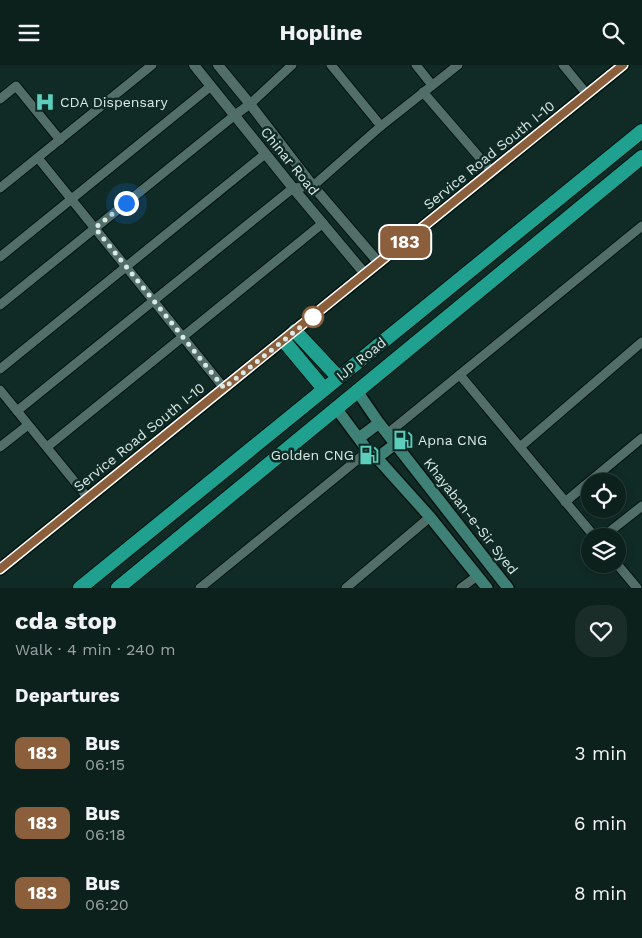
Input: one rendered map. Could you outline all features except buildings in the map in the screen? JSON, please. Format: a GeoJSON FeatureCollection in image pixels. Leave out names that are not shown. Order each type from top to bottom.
{"type":"FeatureCollection","features":[{"type":"Feature","properties":{"kind":"highway","name":"IJP Road"},"geometry":{"type":"LineString","coordinates":[[80,588],[642,131]]}},
{"type":"Feature","properties":{"kind":"highway","name":"IJP Road"},"geometry":{"type":"LineString","coordinates":[[118,588],[642,157]]}},
{"type":"Feature","properties":{"kind":"highway"},"geometry":{"type":"LineString","coordinates":[[295,331],[338,377]]}},
{"type":"Feature","properties":{"kind":"highway"},"geometry":{"type":"LineString","coordinates":[[284,341],[324,389]]}},
{"type":"Feature","properties":{"kind":"main road","name":"Service Road South I-10"},"geometry":{"type":"LineString","coordinates":[[0,569],[284,341],[586,93],[623,65]]}},
{"type":"Feature","properties":{"kind":"main road","name":"Khayaban-e-Sir Syed"},"geometry":{"type":"LineString","coordinates":[[357,391],[395,444],[508,588]]}},
{"type":"Feature","properties":{"kind":"main road"},"geometry":{"type":"LineString","coordinates":[[336,408],[359,439],[430,517],[487,588]]}},
{"type":"Feature","properties":{"kind":"main road"},"geometry":{"type":"LineString","coordinates":[[359,439],[379,423]]}},
{"type":"Feature","properties":{"kind":"main road"},"geometry":{"type":"LineString","coordinates":[[373,455],[395,444]]}},
{"type":"Feature","properties":{"kind":"street"},"geometry":{"type":"LineString","coordinates":[[0,188],[152,65]]}},
{"type":"Feature","properties":{"kind":"street","name":"Chinar Road"},"geometry":{"type":"LineString","coordinates":[[194,65],[365,274]]}},
{"type":"Feature","properties":{"kind":"street","name":"Chinar Road"},"geometry":{"type":"LineString","coordinates":[[218,65],[313,186],[379,263]]}},
{"type":"Feature","properties":{"kind":"street"},"geometry":{"type":"LineString","coordinates":[[0,305],[250,104],[292,65]]}},
{"type":"Feature","properties":{"kind":"street"},"geometry":{"type":"LineString","coordinates":[[331,65],[381,126]]}},
{"type":"Feature","properties":{"kind":"street"},"geometry":{"type":"LineString","coordinates":[[416,65],[432,85]]}},
{"type":"Feature","properties":{"kind":"street"},"geometry":{"type":"LineString","coordinates":[[17,411],[293,188],[313,186],[381,126],[458,65]]}},
{"type":"Feature","properties":{"kind":"street"},"geometry":{"type":"LineString","coordinates":[[563,65],[586,93]]}},
{"type":"Feature","properties":{"kind":"street"},"geometry":{"type":"LineString","coordinates":[[0,99],[16,86],[60,140]]}},
{"type":"Feature","properties":{"kind":"street"},"geometry":{"type":"LineString","coordinates":[[0,257],[211,86]]}},
{"type":"Feature","properties":{"kind":"street"},"geometry":{"type":"LineString","coordinates":[[423,92],[492,172]]}},
{"type":"Feature","properties":{"kind":"street"},"geometry":{"type":"LineString","coordinates":[[0,369],[265,154]]}},
{"type":"Feature","properties":{"kind":"street"},"geometry":{"type":"LineString","coordinates":[[38,158],[184,336],[224,388]]}},
{"type":"Feature","properties":{"kind":"street"},"geometry":{"type":"LineString","coordinates":[[47,447],[323,223]]}},
{"type":"Feature","properties":{"kind":"street"},"geometry":{"type":"LineString","coordinates":[[387,433],[642,227]]}},
{"type":"Feature","properties":{"kind":"street"},"geometry":{"type":"LineString","coordinates":[[520,447],[642,342]]}},
{"type":"Feature","properties":{"kind":"street"},"geometry":{"type":"LineString","coordinates":[[460,375],[587,528]]}},
{"type":"Feature","properties":{"kind":"street"},"geometry":{"type":"LineString","coordinates":[[0,390],[88,498]]}},
{"type":"Feature","properties":{"kind":"street"},"geometry":{"type":"LineString","coordinates":[[0,447],[28,425]]}},
{"type":"Feature","properties":{"kind":"street"},"geometry":{"type":"LineString","coordinates":[[565,502],[642,438]]}},
{"type":"Feature","properties":{"kind":"street"},"geometry":{"type":"LineString","coordinates":[[200,588],[373,455]]}},
{"type":"Feature","properties":{"kind":"street"},"geometry":{"type":"LineString","coordinates":[[614,528],[642,506]]}},
{"type":"Feature","properties":{"kind":"street"},"geometry":{"type":"LineString","coordinates":[[346,588],[430,517]]}},
{"type":"Feature","properties":{"kind":"street"},"geometry":{"type":"LineString","coordinates":[[624,573],[637,588]]}},
{"type":"Feature","properties":{"kind":"street"},"geometry":{"type":"LineString","coordinates":[[461,588],[477,576]]}},
{"type":"Feature","properties":{"kind":"bus line","name":"183"},"geometry":{"type":"LineString","coordinates":[[0,569],[284,341],[586,93],[623,65]]}},
{"type":"Feature","properties":{"kind":"place","name":"CDA Dispensary"},"geometry":{"type":"Point","coordinates":[45,102]}},
{"type":"Feature","properties":{"kind":"place","name":"Apna CNG"},"geometry":{"type":"Point","coordinates":[403,440]}},
{"type":"Feature","properties":{"kind":"place","name":"Golden CNG"},"geometry":{"type":"Point","coordinates":[369,455]}},
{"type":"Feature","properties":{"kind":"route"},"geometry":{"type":"LineString","coordinates":[[126,203],[95,228],[224,388],[313,317]]}}]}
